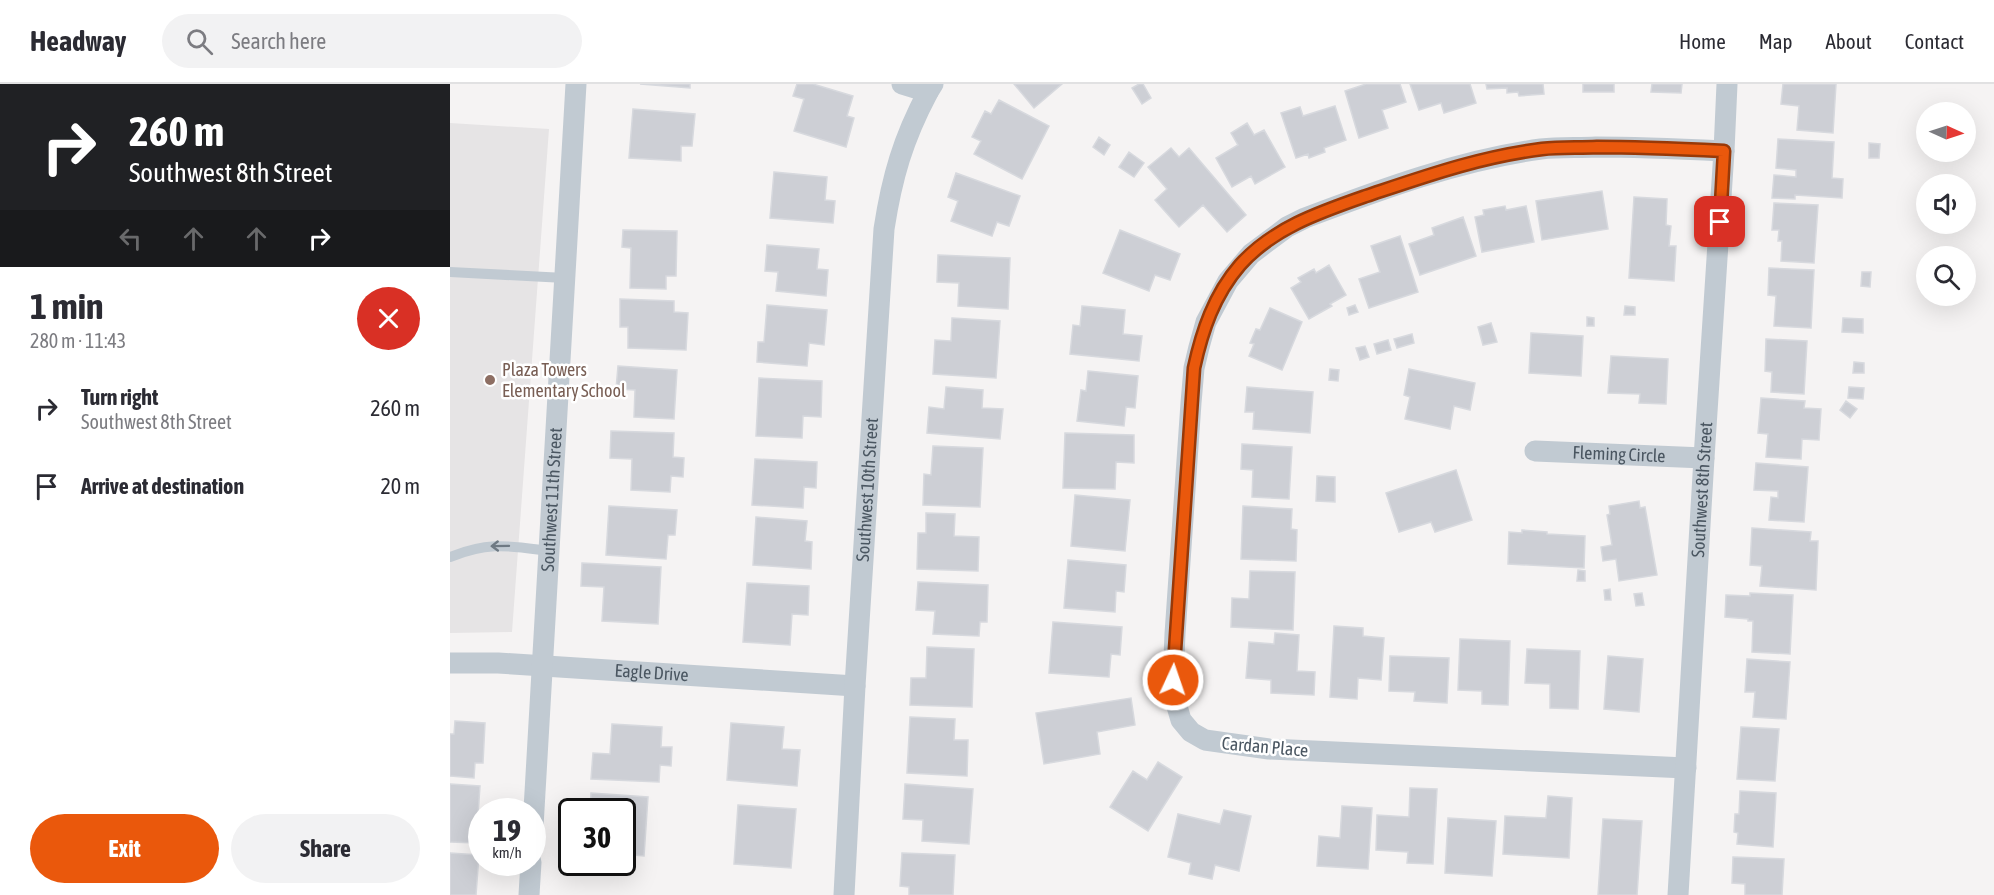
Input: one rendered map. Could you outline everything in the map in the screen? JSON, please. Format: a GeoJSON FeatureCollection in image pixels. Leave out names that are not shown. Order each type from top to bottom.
{"type":"FeatureCollection","features":[{"type":"Feature","properties":{"kind":"street","name":"Southwest 11th Street"},"geometry":{"type":"LineString","coordinates":[[535,798],[551,551],[576,84]]}},
{"type":"Feature","properties":{"kind":"street"},"geometry":{"type":"LineString","coordinates":[[902,84],[931,88]]}},
{"type":"Feature","properties":{"kind":"street","name":"Southwest 8th Street"},"geometry":{"type":"LineString","coordinates":[[1678,895],[1727,84]]}},
{"type":"Feature","properties":{"kind":"street","name":"Southwest 10th Street"},"geometry":{"type":"LineString","coordinates":[[844,895],[884,229],[899,157],[912,124],[931,88]]}},
{"type":"Feature","properties":{"kind":"street","name":"Cardan Place"},"geometry":{"type":"LineString","coordinates":[[1686,768],[1269,749],[1205,740],[1191,732],[1181,720],[1176,703],[1173,680],[1175,634],[1194,368],[1206,322],[1217,299],[1228,281],[1251,254],[1287,227],[1305,218],[1448,168],[1490,158],[1544,149],[1632,147],[1724,151]]}},
{"type":"Feature","properties":{"kind":"street","name":"Fleming Circle"},"geometry":{"type":"LineString","coordinates":[[1534,451],[1704,458]]}},
{"type":"Feature","properties":{"kind":"street","name":"Eagle Drive"},"geometry":{"type":"LineString","coordinates":[[450,663],[498,663],[855,686]]}},
{"type":"Feature","properties":{"kind":"street"},"geometry":{"type":"LineString","coordinates":[[529,895],[530,876]]}},
{"type":"Feature","properties":{"kind":"lane"},"geometry":{"type":"LineString","coordinates":[[450,272],[565,278]]}},
{"type":"Feature","properties":{"kind":"lane"},"geometry":{"type":"LineString","coordinates":[[450,557],[470,549],[501,544],[551,551]]}},
{"type":"Feature","properties":{"kind":"shaded area","name":"Plaza Towers Elementary School"},"geometry":{"type":"Polygon","coordinates":[[[450,123],[549,129],[512,632],[450,633],[450,123]]]}},
{"type":"Feature","properties":{"kind":"building"},"geometry":{"type":"Polygon","coordinates":[[[640,84],[690,84],[690,88],[640,84]]]}},
{"type":"Feature","properties":{"kind":"building"},"geometry":{"type":"Polygon","coordinates":[[[797,84],[813,84],[853,96],[847,116],[854,118],[846,147],[794,131],[804,99],[793,96],[797,84]]]}},
{"type":"Feature","properties":{"kind":"building"},"geometry":{"type":"Polygon","coordinates":[[[1014,84],[1062,84],[1034,108],[1014,84]]]}},
{"type":"Feature","properties":{"kind":"building"},"geometry":{"type":"Polygon","coordinates":[[[1143,84],[1151,98],[1142,104],[1132,88],[1143,84]]]}},
{"type":"Feature","properties":{"kind":"building"},"geometry":{"type":"Polygon","coordinates":[[[1366,84],[1400,84],[1406,102],[1382,110],[1388,128],[1359,138],[1345,91],[1366,84]]]}},
{"type":"Feature","properties":{"kind":"building"},"geometry":{"type":"Polygon","coordinates":[[[1410,84],[1470,84],[1476,103],[1444,113],[1441,103],[1419,110],[1410,84]]]}},
{"type":"Feature","properties":{"kind":"building"},"geometry":{"type":"Polygon","coordinates":[[[1486,84],[1543,84],[1544,94],[1519,96],[1518,92],[1507,93],[1507,88],[1487,89],[1486,84]]]}},
{"type":"Feature","properties":{"kind":"building"},"geometry":{"type":"Polygon","coordinates":[[[1583,84],[1614,84],[1614,92],[1583,92],[1583,84]]]}},
{"type":"Feature","properties":{"kind":"building"},"geometry":{"type":"Polygon","coordinates":[[[1652,84],[1682,84],[1681,93],[1651,92],[1652,84]]]}},
{"type":"Feature","properties":{"kind":"building"},"geometry":{"type":"Polygon","coordinates":[[[1783,84],[1836,84],[1833,133],[1797,130],[1799,106],[1781,104],[1783,84]]]}},
{"type":"Feature","properties":{"kind":"building"},"geometry":{"type":"Polygon","coordinates":[[[999,100],[1049,126],[1022,179],[974,154],[981,141],[972,137],[985,111],[991,114],[999,100]]]}},
{"type":"Feature","properties":{"kind":"building"},"geometry":{"type":"Polygon","coordinates":[[[1335,106],[1346,140],[1324,148],[1325,152],[1309,158],[1308,154],[1296,158],[1281,113],[1300,107],[1303,116],[1335,106]]]}},
{"type":"Feature","properties":{"kind":"building"},"geometry":{"type":"Polygon","coordinates":[[[633,109],[695,114],[692,146],[681,146],[681,161],[629,158],[633,109]]]}},
{"type":"Feature","properties":{"kind":"building"},"geometry":{"type":"Polygon","coordinates":[[[1247,123],[1254,135],[1264,130],[1285,167],[1255,184],[1251,176],[1232,187],[1216,158],[1238,145],[1231,133],[1247,123]]]}},
{"type":"Feature","properties":{"kind":"building"},"geometry":{"type":"Polygon","coordinates":[[[1099,137],[1110,145],[1104,155],[1093,147],[1099,137]]]}},
{"type":"Feature","properties":{"kind":"building"},"geometry":{"type":"Polygon","coordinates":[[[1778,139],[1834,142],[1832,178],[1843,179],[1842,198],[1795,195],[1795,199],[1772,198],[1774,175],[1796,177],[1796,170],[1776,168],[1778,139]]]}},
{"type":"Feature","properties":{"kind":"building"},"geometry":{"type":"Polygon","coordinates":[[[1869,143],[1880,144],[1879,158],[1869,158],[1869,143]]]}},
{"type":"Feature","properties":{"kind":"building"},"geometry":{"type":"Polygon","coordinates":[[[1171,148],[1179,157],[1189,148],[1246,215],[1227,232],[1203,205],[1179,227],[1155,200],[1167,189],[1148,167],[1171,148]]]}},
{"type":"Feature","properties":{"kind":"building"},"geometry":{"type":"Polygon","coordinates":[[[1129,152],[1144,163],[1134,177],[1119,167],[1129,152]]]}},
{"type":"Feature","properties":{"kind":"building"},"geometry":{"type":"Polygon","coordinates":[[[774,172],[827,177],[825,200],[835,201],[833,223],[770,218],[774,172]]]}},
{"type":"Feature","properties":{"kind":"building"},"geometry":{"type":"Polygon","coordinates":[[[956,173],[1020,196],[1009,226],[997,222],[992,236],[951,221],[958,201],[948,197],[956,173]]]}},
{"type":"Feature","properties":{"kind":"building"},"geometry":{"type":"Polygon","coordinates":[[[1602,191],[1608,229],[1542,240],[1536,201],[1602,191]]]}},
{"type":"Feature","properties":{"kind":"building"},"geometry":{"type":"Polygon","coordinates":[[[1634,197],[1667,199],[1666,225],[1671,226],[1669,246],[1676,246],[1674,281],[1629,278],[1634,197]]]}},
{"type":"Feature","properties":{"kind":"building"},"geometry":{"type":"Polygon","coordinates":[[[1774,203],[1818,205],[1814,263],[1781,261],[1782,241],[1778,241],[1779,230],[1772,230],[1774,203]]]}},
{"type":"Feature","properties":{"kind":"building"},"geometry":{"type":"Polygon","coordinates":[[[1505,206],[1506,210],[1526,206],[1534,242],[1482,252],[1475,217],[1484,215],[1483,210],[1505,206]]]}},
{"type":"Feature","properties":{"kind":"building"},"geometry":{"type":"Polygon","coordinates":[[[1463,217],[1476,256],[1420,275],[1409,244],[1434,235],[1432,228],[1463,217]]]}},
{"type":"Feature","properties":{"kind":"building"},"geometry":{"type":"Polygon","coordinates":[[[623,230],[677,231],[676,276],[666,276],[666,289],[630,288],[631,248],[622,247],[623,230]]]}},
{"type":"Feature","properties":{"kind":"building"},"geometry":{"type":"Polygon","coordinates":[[[1120,230],[1180,254],[1170,280],[1155,275],[1149,291],[1103,273],[1120,230]]]}},
{"type":"Feature","properties":{"kind":"building"},"geometry":{"type":"Polygon","coordinates":[[[1400,236],[1418,292],[1369,308],[1359,279],[1380,272],[1371,246],[1400,236]]]}},
{"type":"Feature","properties":{"kind":"building"},"geometry":{"type":"Polygon","coordinates":[[[767,245],[819,249],[817,269],[828,270],[826,296],[776,291],[778,272],[765,271],[767,245]]]}},
{"type":"Feature","properties":{"kind":"building"},"geometry":{"type":"Polygon","coordinates":[[[938,255],[1010,258],[1008,309],[958,306],[959,283],[937,282],[938,255]]]}},
{"type":"Feature","properties":{"kind":"building"},"geometry":{"type":"Polygon","coordinates":[[[1329,265],[1346,295],[1309,319],[1291,288],[1301,282],[1298,278],[1314,269],[1316,273],[1329,265]]]}},
{"type":"Feature","properties":{"kind":"building"},"geometry":{"type":"Polygon","coordinates":[[[1769,268],[1814,270],[1811,328],[1774,326],[1776,296],[1768,295],[1769,268]]]}},
{"type":"Feature","properties":{"kind":"building"},"geometry":{"type":"Polygon","coordinates":[[[1862,272],[1871,272],[1870,287],[1861,286],[1862,272]]]}},
{"type":"Feature","properties":{"kind":"building"},"geometry":{"type":"Polygon","coordinates":[[[620,299],[674,301],[674,312],[688,313],[686,350],[628,348],[628,327],[620,327],[620,299]]]}},
{"type":"Feature","properties":{"kind":"building"},"geometry":{"type":"Polygon","coordinates":[[[767,305],[827,310],[824,345],[809,343],[807,366],[757,362],[758,342],[764,342],[767,305]]]}},
{"type":"Feature","properties":{"kind":"building"},"geometry":{"type":"Polygon","coordinates":[[[1355,305],[1358,312],[1349,315],[1347,308],[1355,305]]]}},
{"type":"Feature","properties":{"kind":"building"},"geometry":{"type":"Polygon","coordinates":[[[1082,306],[1125,310],[1123,334],[1142,336],[1139,361],[1070,354],[1073,325],[1080,326],[1082,306]]]}},
{"type":"Feature","properties":{"kind":"building"},"geometry":{"type":"Polygon","coordinates":[[[1625,306],[1635,307],[1635,315],[1624,315],[1625,306]]]}},
{"type":"Feature","properties":{"kind":"building"},"geometry":{"type":"Polygon","coordinates":[[[1270,308],[1302,322],[1282,370],[1249,356],[1254,344],[1250,343],[1256,329],[1260,330],[1270,308]]]}},
{"type":"Feature","properties":{"kind":"building"},"geometry":{"type":"Polygon","coordinates":[[[1587,317],[1594,318],[1594,326],[1587,326],[1587,317]]]}},
{"type":"Feature","properties":{"kind":"building"},"geometry":{"type":"Polygon","coordinates":[[[952,318],[1000,321],[996,378],[933,374],[935,340],[951,341],[952,318]]]}},
{"type":"Feature","properties":{"kind":"building"},"geometry":{"type":"Polygon","coordinates":[[[1843,318],[1863,319],[1863,333],[1842,332],[1843,318]]]}},
{"type":"Feature","properties":{"kind":"building"},"geometry":{"type":"Polygon","coordinates":[[[1491,323],[1497,342],[1483,345],[1478,327],[1491,323]]]}},
{"type":"Feature","properties":{"kind":"building"},"geometry":{"type":"Polygon","coordinates":[[[1531,333],[1583,336],[1581,376],[1529,373],[1531,333]]]}},
{"type":"Feature","properties":{"kind":"building"},"geometry":{"type":"Polygon","coordinates":[[[1412,334],[1414,343],[1397,348],[1394,339],[1412,334]]]}},
{"type":"Feature","properties":{"kind":"building"},"geometry":{"type":"Polygon","coordinates":[[[1766,339],[1807,341],[1804,394],[1771,392],[1772,372],[1765,371],[1766,339]]]}},
{"type":"Feature","properties":{"kind":"building"},"geometry":{"type":"Polygon","coordinates":[[[1388,340],[1391,350],[1377,354],[1374,344],[1388,340]]]}},
{"type":"Feature","properties":{"kind":"building"},"geometry":{"type":"Polygon","coordinates":[[[1365,346],[1369,357],[1360,360],[1356,348],[1365,346]]]}},
{"type":"Feature","properties":{"kind":"building"},"geometry":{"type":"Polygon","coordinates":[[[1611,356],[1668,359],[1666,404],[1639,403],[1640,394],[1608,393],[1611,356]]]}},
{"type":"Feature","properties":{"kind":"building"},"geometry":{"type":"Polygon","coordinates":[[[1854,362],[1864,363],[1864,373],[1853,373],[1854,362]]]}},
{"type":"Feature","properties":{"kind":"building"},"geometry":{"type":"Polygon","coordinates":[[[618,366],[677,370],[674,419],[634,417],[635,390],[616,389],[618,366]]]}},
{"type":"Feature","properties":{"kind":"building"},"geometry":{"type":"Polygon","coordinates":[[[1330,369],[1339,370],[1338,381],[1329,380],[1330,369]]]}},
{"type":"Feature","properties":{"kind":"building"},"geometry":{"type":"Polygon","coordinates":[[[1409,369],[1475,383],[1470,410],[1454,406],[1450,429],[1405,419],[1410,397],[1404,395],[1409,369]]]}},
{"type":"Feature","properties":{"kind":"building"},"geometry":{"type":"Polygon","coordinates":[[[1088,371],[1138,376],[1135,408],[1126,407],[1124,426],[1077,421],[1081,390],[1086,391],[1088,371]]]}},
{"type":"Feature","properties":{"kind":"building"},"geometry":{"type":"Polygon","coordinates":[[[759,378],[822,381],[821,417],[803,416],[802,438],[756,436],[759,378]]]}},
{"type":"Feature","properties":{"kind":"building"},"geometry":{"type":"Polygon","coordinates":[[[946,387],[983,390],[982,408],[1003,409],[1000,439],[927,433],[929,407],[944,409],[946,387]]]}},
{"type":"Feature","properties":{"kind":"building"},"geometry":{"type":"Polygon","coordinates":[[[1247,387],[1313,392],[1310,433],[1253,429],[1254,412],[1245,412],[1247,387]]]}},
{"type":"Feature","properties":{"kind":"building"},"geometry":{"type":"Polygon","coordinates":[[[1849,387],[1864,388],[1863,399],[1848,398],[1849,387]]]}},
{"type":"Feature","properties":{"kind":"building"},"geometry":{"type":"Polygon","coordinates":[[[1761,398],[1805,401],[1804,408],[1821,409],[1819,440],[1802,439],[1801,459],[1766,457],[1768,434],[1758,433],[1761,398]]]}},
{"type":"Feature","properties":{"kind":"building"},"geometry":{"type":"Polygon","coordinates":[[[1846,401],[1857,409],[1850,418],[1840,410],[1846,401]]]}},
{"type":"Feature","properties":{"kind":"building"},"geometry":{"type":"Polygon","coordinates":[[[611,431],[674,433],[673,457],[684,458],[683,477],[671,476],[670,492],[631,490],[632,459],[610,458],[611,431]]]}},
{"type":"Feature","properties":{"kind":"building"},"geometry":{"type":"Polygon","coordinates":[[[1065,433],[1134,435],[1134,463],[1116,462],[1115,489],[1063,488],[1065,433]]]}},
{"type":"Feature","properties":{"kind":"building"},"geometry":{"type":"Polygon","coordinates":[[[1242,444],[1292,447],[1289,499],[1252,497],[1253,470],[1241,469],[1242,444]]]}},
{"type":"Feature","properties":{"kind":"building"},"geometry":{"type":"Polygon","coordinates":[[[933,446],[983,448],[980,507],[923,505],[924,474],[931,475],[933,446]]]}},
{"type":"Feature","properties":{"kind":"building"},"geometry":{"type":"Polygon","coordinates":[[[755,459],[817,462],[816,488],[804,487],[803,508],[752,505],[755,459]]]}},
{"type":"Feature","properties":{"kind":"building"},"geometry":{"type":"Polygon","coordinates":[[[1756,463],[1808,467],[1804,522],[1769,520],[1771,497],[1778,498],[1778,491],[1754,490],[1756,463]]]}},
{"type":"Feature","properties":{"kind":"building"},"geometry":{"type":"Polygon","coordinates":[[[1456,470],[1472,520],[1435,532],[1431,522],[1399,532],[1386,493],[1456,470]]]}},
{"type":"Feature","properties":{"kind":"building"},"geometry":{"type":"Polygon","coordinates":[[[1317,476],[1335,477],[1335,502],[1316,501],[1317,476]]]}},
{"type":"Feature","properties":{"kind":"building"},"geometry":{"type":"Polygon","coordinates":[[[1075,495],[1130,500],[1125,551],[1071,546],[1075,495]]]}},
{"type":"Feature","properties":{"kind":"building"},"geometry":{"type":"Polygon","coordinates":[[[1639,501],[1640,508],[1645,507],[1657,575],[1619,581],[1616,559],[1603,561],[1601,547],[1612,545],[1607,515],[1610,514],[1609,506],[1639,501]]]}},
{"type":"Feature","properties":{"kind":"building"},"geometry":{"type":"Polygon","coordinates":[[[609,506],[677,510],[675,535],[668,535],[666,559],[606,555],[609,506]]]}},
{"type":"Feature","properties":{"kind":"building"},"geometry":{"type":"Polygon","coordinates":[[[1243,506],[1292,509],[1291,529],[1297,530],[1296,561],[1241,559],[1243,506]]]}},
{"type":"Feature","properties":{"kind":"building"},"geometry":{"type":"Polygon","coordinates":[[[926,513],[955,514],[954,536],[979,537],[978,571],[917,569],[918,533],[926,533],[926,513]]]}},
{"type":"Feature","properties":{"kind":"building"},"geometry":{"type":"Polygon","coordinates":[[[756,517],[807,521],[805,541],[812,542],[811,569],[753,565],[756,517]]]}},
{"type":"Feature","properties":{"kind":"building"},"geometry":{"type":"Polygon","coordinates":[[[1752,528],[1811,532],[1810,541],[1818,541],[1816,590],[1760,586],[1762,566],[1750,565],[1752,528]]]}},
{"type":"Feature","properties":{"kind":"building"},"geometry":{"type":"Polygon","coordinates":[[[1522,530],[1585,536],[1584,568],[1508,564],[1509,532],[1522,533],[1522,530]]]}},
{"type":"Feature","properties":{"kind":"building"},"geometry":{"type":"Polygon","coordinates":[[[1068,560],[1126,565],[1124,592],[1116,591],[1115,612],[1064,608],[1068,560]]]}},
{"type":"Feature","properties":{"kind":"building"},"geometry":{"type":"Polygon","coordinates":[[[582,563],[661,567],[658,624],[602,621],[604,587],[581,586],[582,563]]]}},
{"type":"Feature","properties":{"kind":"building"},"geometry":{"type":"Polygon","coordinates":[[[1578,570],[1585,571],[1585,581],[1577,581],[1578,570]]]}},
{"type":"Feature","properties":{"kind":"building"},"geometry":{"type":"Polygon","coordinates":[[[1250,571],[1295,572],[1293,630],[1231,627],[1232,598],[1249,599],[1250,571]]]}},
{"type":"Feature","properties":{"kind":"building"},"geometry":{"type":"Polygon","coordinates":[[[918,582],[988,585],[987,622],[980,622],[979,636],[933,634],[935,611],[916,610],[918,582]]]}},
{"type":"Feature","properties":{"kind":"building"},"geometry":{"type":"Polygon","coordinates":[[[747,583],[809,586],[808,615],[792,614],[790,645],[743,642],[747,583]]]}},
{"type":"Feature","properties":{"kind":"building"},"geometry":{"type":"Polygon","coordinates":[[[1610,589],[1611,600],[1605,600],[1604,590],[1610,589]]]}},
{"type":"Feature","properties":{"kind":"building"},"geometry":{"type":"Polygon","coordinates":[[[1642,593],[1644,605],[1636,606],[1634,594],[1642,593]]]}},
{"type":"Feature","properties":{"kind":"building"},"geometry":{"type":"Polygon","coordinates":[[[1750,593],[1793,595],[1790,654],[1752,652],[1753,621],[1725,617],[1726,595],[1750,596],[1750,593]]]}},
{"type":"Feature","properties":{"kind":"building"},"geometry":{"type":"Polygon","coordinates":[[[1053,622],[1122,627],[1120,655],[1111,654],[1109,677],[1049,673],[1053,622]]]}},
{"type":"Feature","properties":{"kind":"building"},"geometry":{"type":"Polygon","coordinates":[[[1334,626],[1363,628],[1363,636],[1384,638],[1381,680],[1358,678],[1357,699],[1330,697],[1334,626]]]}},
{"type":"Feature","properties":{"kind":"building"},"geometry":{"type":"Polygon","coordinates":[[[1275,633],[1299,635],[1297,671],[1315,672],[1314,695],[1271,693],[1271,680],[1246,678],[1249,642],[1274,644],[1275,633]]]}},
{"type":"Feature","properties":{"kind":"building"},"geometry":{"type":"Polygon","coordinates":[[[1460,639],[1510,641],[1508,705],[1482,704],[1482,691],[1458,690],[1460,639]]]}},
{"type":"Feature","properties":{"kind":"building"},"geometry":{"type":"Polygon","coordinates":[[[927,647],[974,649],[972,707],[910,705],[911,678],[926,678],[927,647]]]}},
{"type":"Feature","properties":{"kind":"building"},"geometry":{"type":"Polygon","coordinates":[[[1527,649],[1580,651],[1578,709],[1550,708],[1550,684],[1525,683],[1527,649]]]}},
{"type":"Feature","properties":{"kind":"building"},"geometry":{"type":"Polygon","coordinates":[[[1390,656],[1449,658],[1447,703],[1414,701],[1415,692],[1389,691],[1390,656]]]}},
{"type":"Feature","properties":{"kind":"building"},"geometry":{"type":"Polygon","coordinates":[[[1608,656],[1643,659],[1639,712],[1604,709],[1608,656]]]}},
{"type":"Feature","properties":{"kind":"building"},"geometry":{"type":"Polygon","coordinates":[[[1747,659],[1790,662],[1786,719],[1753,717],[1755,692],[1745,692],[1747,659]]]}},
{"type":"Feature","properties":{"kind":"building"},"geometry":{"type":"Polygon","coordinates":[[[1131,698],[1135,725],[1097,732],[1100,754],[1044,764],[1036,713],[1131,698]]]}},
{"type":"Feature","properties":{"kind":"building"},"geometry":{"type":"Polygon","coordinates":[[[910,717],[955,719],[954,740],[968,740],[967,776],[907,773],[910,717]]]}},
{"type":"Feature","properties":{"kind":"building"},"geometry":{"type":"Polygon","coordinates":[[[455,721],[485,723],[483,763],[475,763],[474,778],[450,776],[450,734],[454,734],[455,721]]]}},
{"type":"Feature","properties":{"kind":"building"},"geometry":{"type":"Polygon","coordinates":[[[731,723],[784,727],[782,749],[800,750],[797,786],[727,780],[731,723]]]}},
{"type":"Feature","properties":{"kind":"building"},"geometry":{"type":"Polygon","coordinates":[[[612,724],[662,727],[661,747],[672,747],[671,766],[660,765],[659,782],[591,779],[593,753],[610,754],[612,724]]]}},
{"type":"Feature","properties":{"kind":"building"},"geometry":{"type":"Polygon","coordinates":[[[1741,727],[1779,729],[1775,781],[1737,779],[1741,727]]]}},
{"type":"Feature","properties":{"kind":"building"},"geometry":{"type":"Polygon","coordinates":[[[1158,762],[1182,777],[1148,831],[1110,807],[1133,771],[1147,780],[1158,762]]]}},
{"type":"Feature","properties":{"kind":"building"},"geometry":{"type":"Polygon","coordinates":[[[450,784],[480,786],[479,798],[468,798],[468,843],[450,842],[450,784]]]}},
{"type":"Feature","properties":{"kind":"building"},"geometry":{"type":"Polygon","coordinates":[[[905,784],[973,789],[969,844],[922,841],[923,820],[903,819],[905,784]]]}},
{"type":"Feature","properties":{"kind":"building"},"geometry":{"type":"Polygon","coordinates":[[[1410,788],[1437,789],[1433,864],[1407,863],[1408,852],[1376,850],[1377,815],[1409,817],[1410,788]]]}},
{"type":"Feature","properties":{"kind":"building"},"geometry":{"type":"Polygon","coordinates":[[[1740,791],[1776,793],[1773,847],[1737,844],[1738,833],[1734,832],[1735,814],[1739,814],[1740,791]]]}},
{"type":"Feature","properties":{"kind":"building"},"geometry":{"type":"Polygon","coordinates":[[[591,793],[648,797],[644,856],[636,855],[636,798],[591,798],[591,793]]]}},
{"type":"Feature","properties":{"kind":"building"},"geometry":{"type":"Polygon","coordinates":[[[1548,796],[1572,798],[1569,858],[1503,854],[1505,816],[1546,818],[1548,796]]]}},
{"type":"Feature","properties":{"kind":"building"},"geometry":{"type":"Polygon","coordinates":[[[738,805],[796,809],[791,868],[734,864],[738,805]]]}},
{"type":"Feature","properties":{"kind":"building"},"geometry":{"type":"Polygon","coordinates":[[[1342,806],[1372,808],[1368,869],[1317,866],[1319,836],[1340,838],[1342,806]]]}},
{"type":"Feature","properties":{"kind":"building"},"geometry":{"type":"Polygon","coordinates":[[[1224,810],[1251,816],[1239,871],[1215,865],[1212,879],[1189,874],[1191,863],[1168,857],[1178,814],[1220,824],[1224,810]]]}},
{"type":"Feature","properties":{"kind":"building"},"geometry":{"type":"Polygon","coordinates":[[[1448,818],[1496,821],[1492,876],[1445,873],[1448,818]]]}},
{"type":"Feature","properties":{"kind":"building"},"geometry":{"type":"Polygon","coordinates":[[[1603,819],[1642,821],[1637,895],[1598,895],[1603,819]]]}},
{"type":"Feature","properties":{"kind":"building"},"geometry":{"type":"Polygon","coordinates":[[[450,853],[468,854],[468,876],[477,876],[476,895],[450,895],[450,853]]]}},
{"type":"Feature","properties":{"kind":"building"},"geometry":{"type":"Polygon","coordinates":[[[902,853],[955,855],[953,895],[909,895],[909,887],[900,886],[902,853]]]}},
{"type":"Feature","properties":{"kind":"building"},"geometry":{"type":"Polygon","coordinates":[[[1733,857],[1784,859],[1782,895],[1745,895],[1745,884],[1732,883],[1733,857]]]}},
{"type":"Feature","properties":{"kind":"place","name":"Plaza Towers Elementary School"},"geometry":{"type":"Point","coordinates":[490,380]}},
{"type":"Feature","properties":{"kind":"route"},"geometry":{"type":"LineString","coordinates":[[1173,680],[1194,368],[1206,322],[1217,299],[1239,266],[1251,254],[1287,227],[1337,206],[1448,168],[1544,149],[1632,147],[1724,151],[1720,222]]}}]}
